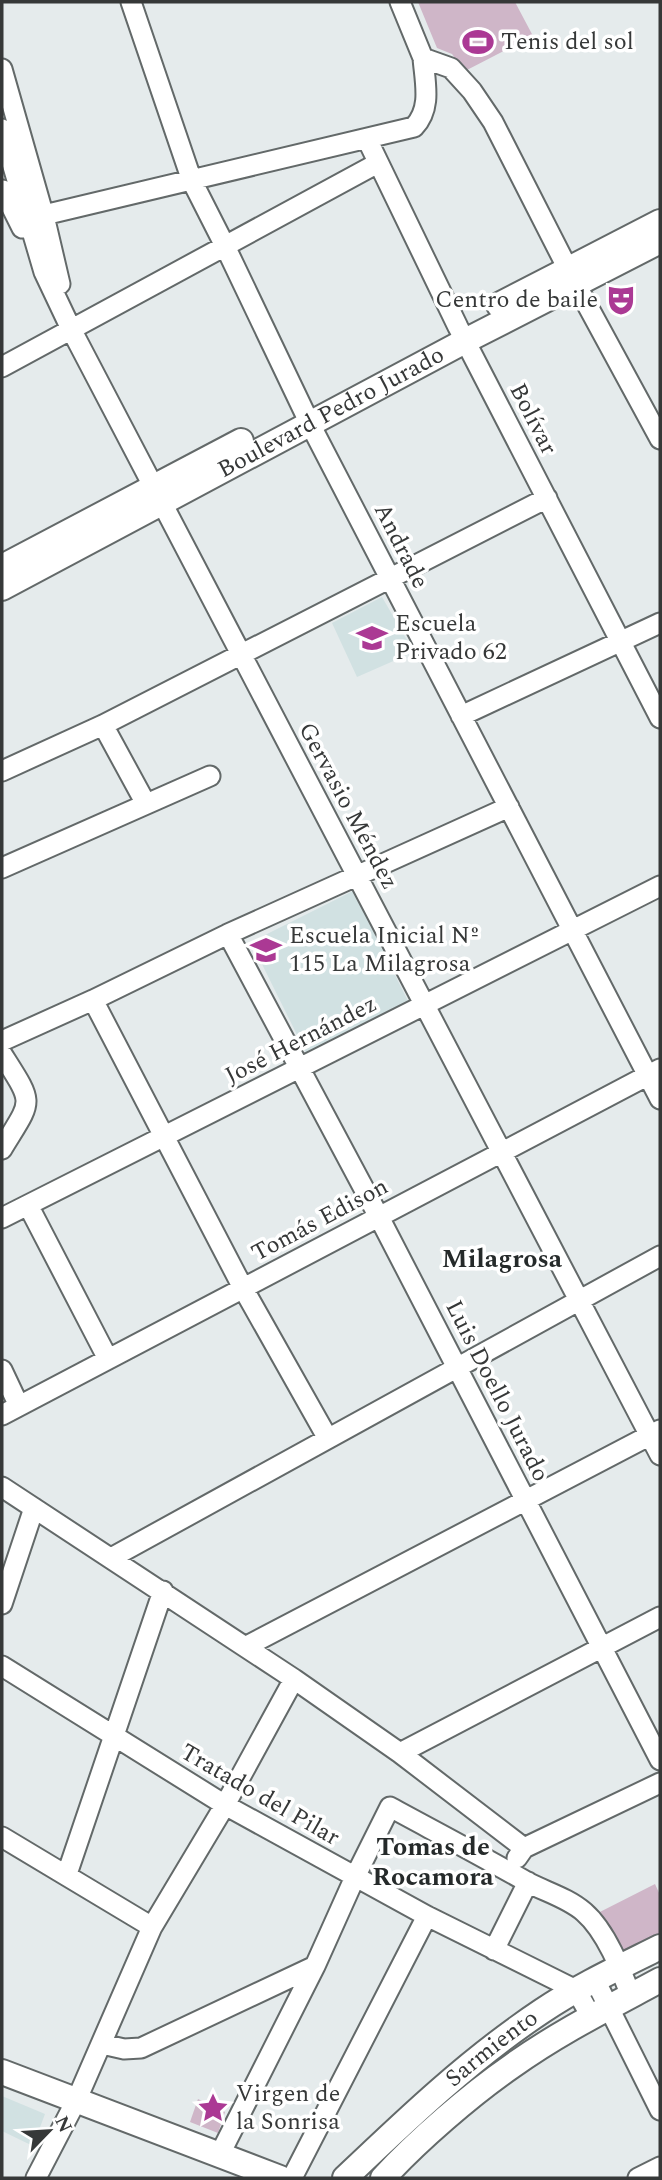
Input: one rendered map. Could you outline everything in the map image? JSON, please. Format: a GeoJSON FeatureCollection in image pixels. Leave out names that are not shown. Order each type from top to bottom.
{"type":"FeatureCollection","features":[{"type":"Feature","properties":{"kind":"main road","name":"Boulevard Pedro Jurado"},"geometry":{"type":"LineString","coordinates":[[2,587],[157,495],[572,277],[660,222]]}},
{"type":"Feature","properties":{"kind":"main road","name":"Boulevard Pedro Jurado"},"geometry":{"type":"LineString","coordinates":[[572,277],[660,241]]}},
{"type":"Feature","properties":{"kind":"main road","name":"Boulevard Pedro Jurado"},"geometry":{"type":"LineString","coordinates":[[2,567],[157,495]]}},
{"type":"Feature","properties":{"kind":"main road","name":"Sarmiento"},"geometry":{"type":"LineString","coordinates":[[345,2178],[424,2102],[496,2043],[586,1985],[660,1947]]}},
{"type":"Feature","properties":{"kind":"main road","name":"Sarmiento"},"geometry":{"type":"LineString","coordinates":[[383,2178],[440,2123],[511,2066],[660,1980]]}},
{"type":"Feature","properties":{"kind":"main road"},"geometry":{"type":"LineString","coordinates":[[2,2072],[77,2099],[219,2157],[280,2178]]}},
{"type":"Feature","properties":{"kind":"street","name":"Andrade"},"geometry":{"type":"LineString","coordinates":[[131,2],[192,181],[306,416],[461,716],[573,930],[654,1072],[660,1099]]}},
{"type":"Feature","properties":{"kind":"street"},"geometry":{"type":"LineString","coordinates":[[44,215],[414,127],[424,117],[427,102],[423,58],[400,2]]}},
{"type":"Feature","properties":{"kind":"street"},"geometry":{"type":"LineString","coordinates":[[423,58],[451,68],[472,91],[493,122],[572,277],[660,439]]}},
{"type":"Feature","properties":{"kind":"street","name":"Gervasio Méndez"},"geometry":{"type":"LineString","coordinates":[[2,69],[14,185],[44,215],[71,329]]}},
{"type":"Feature","properties":{"kind":"street","name":"Gervasio Méndez"},"geometry":{"type":"LineString","coordinates":[[2,129],[14,185],[44,272],[71,329],[579,1300],[655,1433],[660,1455]]}},
{"type":"Feature","properties":{"kind":"street","name":"Bolívar"},"geometry":{"type":"LineString","coordinates":[[368,139],[461,334],[660,718]]}},
{"type":"Feature","properties":{"kind":"street"},"geometry":{"type":"LineString","coordinates":[[2,367],[378,163]]}},
{"type":"Feature","properties":{"kind":"street"},"geometry":{"type":"LineString","coordinates":[[2,771],[103,725],[389,577],[547,499]]}},
{"type":"Feature","properties":{"kind":"street"},"geometry":{"type":"LineString","coordinates":[[461,716],[660,623]]}},
{"type":"Feature","properties":{"kind":"street"},"geometry":{"type":"LineString","coordinates":[[103,725],[146,804]]}},
{"type":"Feature","properties":{"kind":"street"},"geometry":{"type":"LineString","coordinates":[[2,868],[210,776]]}},
{"type":"Feature","properties":{"kind":"street"},"geometry":{"type":"LineString","coordinates":[[2,1041],[228,934],[509,807]]}},
{"type":"Feature","properties":{"kind":"street","name":"José Hernández"},"geometry":{"type":"LineString","coordinates":[[2,1218],[660,886]]}},
{"type":"Feature","properties":{"kind":"street","name":"Luis Doello Jurado"},"geometry":{"type":"LineString","coordinates":[[228,934],[379,1217],[660,1760]]}},
{"type":"Feature","properties":{"kind":"street"},"geometry":{"type":"LineString","coordinates":[[93,1000],[243,1289],[327,1437]]}},
{"type":"Feature","properties":{"kind":"street"},"geometry":{"type":"LineString","coordinates":[[2,1054],[26,1092],[27,1108],[2,1149]]}},
{"type":"Feature","properties":{"kind":"street","name":"Tomás Edison"},"geometry":{"type":"LineString","coordinates":[[10,1410],[654,1072]]}},
{"type":"Feature","properties":{"kind":"street"},"geometry":{"type":"LineString","coordinates":[[27,1205],[108,1359]]}},
{"type":"Feature","properties":{"kind":"street"},"geometry":{"type":"LineString","coordinates":[[111,1558],[660,1256]]}},
{"type":"Feature","properties":{"kind":"street"},"geometry":{"type":"LineString","coordinates":[[2,1370],[10,1410]]}},
{"type":"Feature","properties":{"kind":"street"},"geometry":{"type":"LineString","coordinates":[[247,1646],[655,1433]]}},
{"type":"Feature","properties":{"kind":"street"},"geometry":{"type":"LineString","coordinates":[[2,1487],[247,1646],[400,1753],[524,1848]]}},
{"type":"Feature","properties":{"kind":"street"},"geometry":{"type":"LineString","coordinates":[[2,1604],[34,1508]]}},
{"type":"Feature","properties":{"kind":"street"},"geometry":{"type":"LineString","coordinates":[[67,1874],[163,1591]]}},
{"type":"Feature","properties":{"kind":"street"},"geometry":{"type":"LineString","coordinates":[[400,1753],[660,1617]]}},
{"type":"Feature","properties":{"kind":"street","name":"Tratado del Pilar"},"geometry":{"type":"LineString","coordinates":[[2,1666],[225,1805],[355,1877],[494,1950],[586,1985]]}},
{"type":"Feature","properties":{"kind":"street"},"geometry":{"type":"LineString","coordinates":[[36,2178],[77,2099],[152,1927],[225,1805],[294,1679]]}},
{"type":"Feature","properties":{"kind":"street"},"geometry":{"type":"LineString","coordinates":[[509,1870],[524,1848],[660,1783]]}},
{"type":"Feature","properties":{"kind":"street"},"geometry":{"type":"LineString","coordinates":[[219,2157],[315,1966],[390,1807],[574,1904],[586,1913],[620,1967],[610,2007]]}},
{"type":"Feature","properties":{"kind":"street"},"geometry":{"type":"LineString","coordinates":[[2,1837],[152,1927]]}},
{"type":"Feature","properties":{"kind":"street"},"geometry":{"type":"LineString","coordinates":[[494,1950],[528,1882]]}},
{"type":"Feature","properties":{"kind":"street"},"geometry":{"type":"LineString","coordinates":[[292,2178],[427,1916]]}},
{"type":"Feature","properties":{"kind":"street"},"geometry":{"type":"LineString","coordinates":[[102,2044],[124,2049],[141,2048],[315,1966]]}},
{"type":"Feature","properties":{"kind":"street"},"geometry":{"type":"LineString","coordinates":[[586,1985],[610,2007],[660,2110]]}},
{"type":"Feature","properties":{"kind":"street"},"geometry":{"type":"LineString","coordinates":[[638,2178],[660,2167]]}},
{"type":"Feature","properties":{"kind":"shaded area","name":"Tenis del sol"},"geometry":{"type":"Polygon","coordinates":[[[418,2],[515,2],[533,36],[465,71],[452,54],[437,48],[418,2]]]}},
{"type":"Feature","properties":{"kind":"shaded area","name":"Escuela Privado 62"},"geometry":{"type":"Polygon","coordinates":[[[382,597],[414,652],[357,677],[332,623],[382,597]]]}},
{"type":"Feature","properties":{"kind":"shaded area"},"geometry":{"type":"Polygon","coordinates":[[[353,891],[408,1001],[306,1053],[251,942],[353,891]]]}},
{"type":"Feature","properties":{"kind":"shaded area"},"geometry":{"type":"Polygon","coordinates":[[[655,1884],[660,1895],[660,1942],[625,1960],[588,1918],[655,1884]]]}},
{"type":"Feature","properties":{"kind":"shaded area"},"geometry":{"type":"Polygon","coordinates":[[[2,2096],[45,2114],[33,2146],[2,2131],[2,2096]]]}},
{"type":"Feature","properties":{"kind":"shaded area"},"geometry":{"type":"Polygon","coordinates":[[[198,2099],[225,2112],[218,2133],[190,2122],[198,2099]]]}},
{"type":"Feature","properties":{"kind":"place","name":"Tenis del sol"},"geometry":{"type":"Point","coordinates":[478,42]}},
{"type":"Feature","properties":{"kind":"place","name":"Centro de baile"},"geometry":{"type":"Point","coordinates":[621,300]}},
{"type":"Feature","properties":{"kind":"place","name":"Escuela Privado 62"},"geometry":{"type":"Point","coordinates":[372,638]}},
{"type":"Feature","properties":{"kind":"place","name":"Escuela Inicial Nº 115 La Milagrosa"},"geometry":{"type":"Point","coordinates":[266,950]}},
{"type":"Feature","properties":{"kind":"place","name":"Virgen de la Sonrisa"},"geometry":{"type":"Point","coordinates":[213,2108]}},
{"type":"Feature","properties":{"kind":"district","name":"Milagrosa"},"geometry":{"type":"Point","coordinates":[502,1259]}},
{"type":"Feature","properties":{"kind":"district","name":"Tomas de Rocamora"},"geometry":{"type":"Point","coordinates":[433,1862]}}]}
